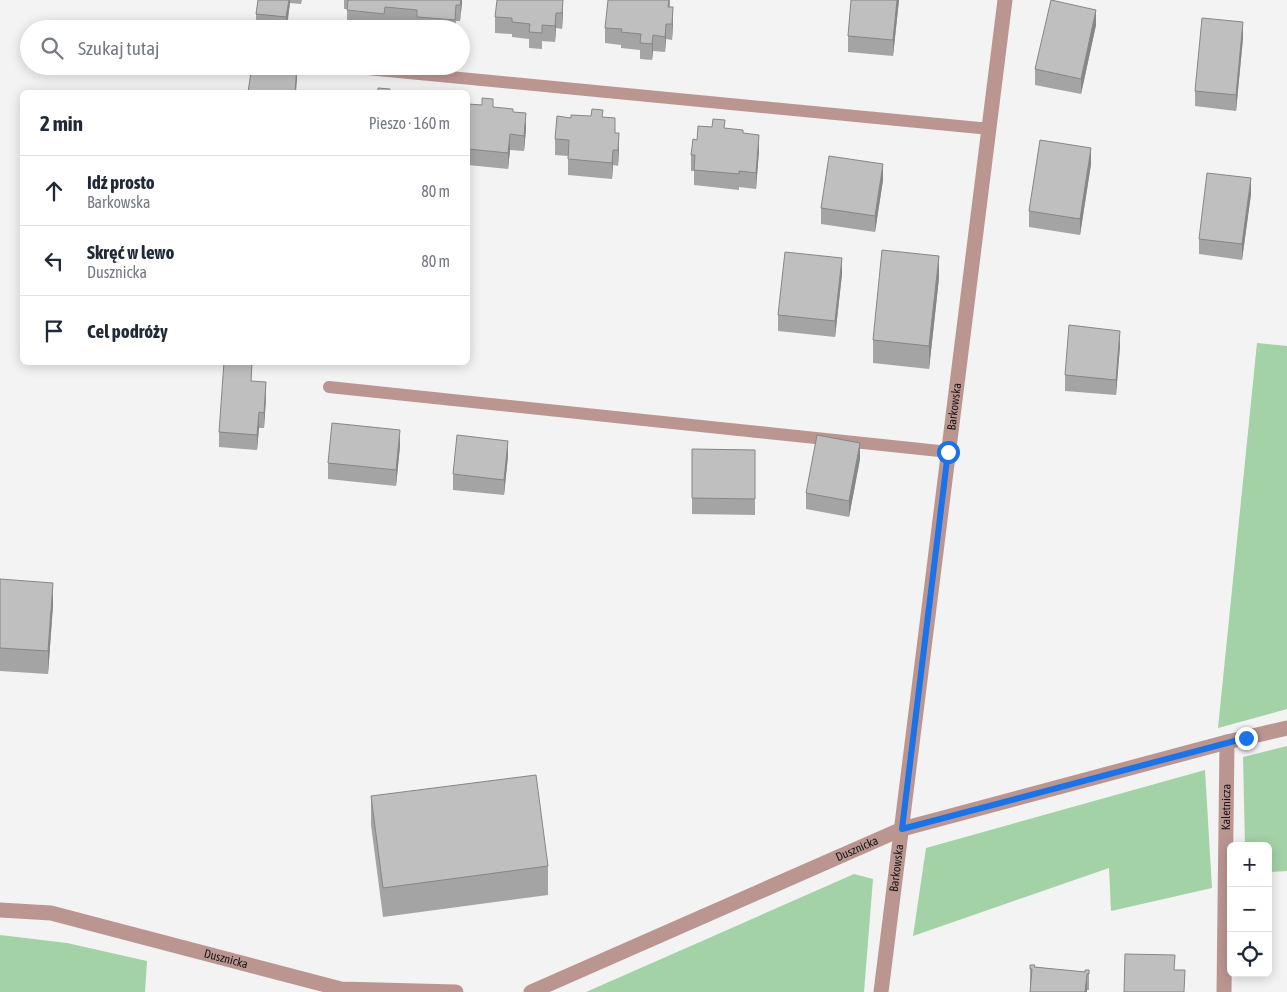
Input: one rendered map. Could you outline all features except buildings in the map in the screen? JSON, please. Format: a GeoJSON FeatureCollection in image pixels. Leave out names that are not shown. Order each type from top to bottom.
{"type":"FeatureCollection","features":[{"type":"Feature","properties":{"kind":"street","name":"Barkowska"},"geometry":{"type":"LineString","coordinates":[[881,992],[1005,0]]}},
{"type":"Feature","properties":{"kind":"street","name":"Dusznicka"},"geometry":{"type":"LineString","coordinates":[[531,992],[902,829],[1227,742],[1287,728]]}},
{"type":"Feature","properties":{"kind":"street","name":"Kaletnicza"},"geometry":{"type":"LineString","coordinates":[[1224,992],[1227,742]]}},
{"type":"Feature","properties":{"kind":"street","name":"Dusznicka"},"geometry":{"type":"LineString","coordinates":[[0,910],[51,913],[340,989],[456,992]]}},
{"type":"Feature","properties":{"kind":"lane"},"geometry":{"type":"LineString","coordinates":[[429,75],[990,129]]}},
{"type":"Feature","properties":{"kind":"lane"},"geometry":{"type":"LineString","coordinates":[[329,387],[948,452]]}},
{"type":"Feature","properties":{"kind":"green space"},"geometry":{"type":"Polygon","coordinates":[[[1257,343],[1287,346],[1287,709],[1218,728],[1257,343]]]}},
{"type":"Feature","properties":{"kind":"green space"},"geometry":{"type":"Polygon","coordinates":[[[1287,746],[1287,871],[1272,872],[1272,842],[1245,842],[1243,757],[1287,746]]]}},
{"type":"Feature","properties":{"kind":"green space"},"geometry":{"type":"Polygon","coordinates":[[[1205,770],[1212,888],[1111,911],[1109,868],[913,936],[926,848],[1205,770]]]}},
{"type":"Feature","properties":{"kind":"green space"},"geometry":{"type":"Polygon","coordinates":[[[854,874],[873,879],[864,992],[586,992],[854,874]]]}},
{"type":"Feature","properties":{"kind":"green space"},"geometry":{"type":"Polygon","coordinates":[[[0,935],[67,943],[147,961],[145,992],[0,992],[0,935]]]}},
{"type":"Feature","properties":{"kind":"route"},"geometry":{"type":"LineString","coordinates":[[948,452],[902,829],[1246,738]]}}]}
